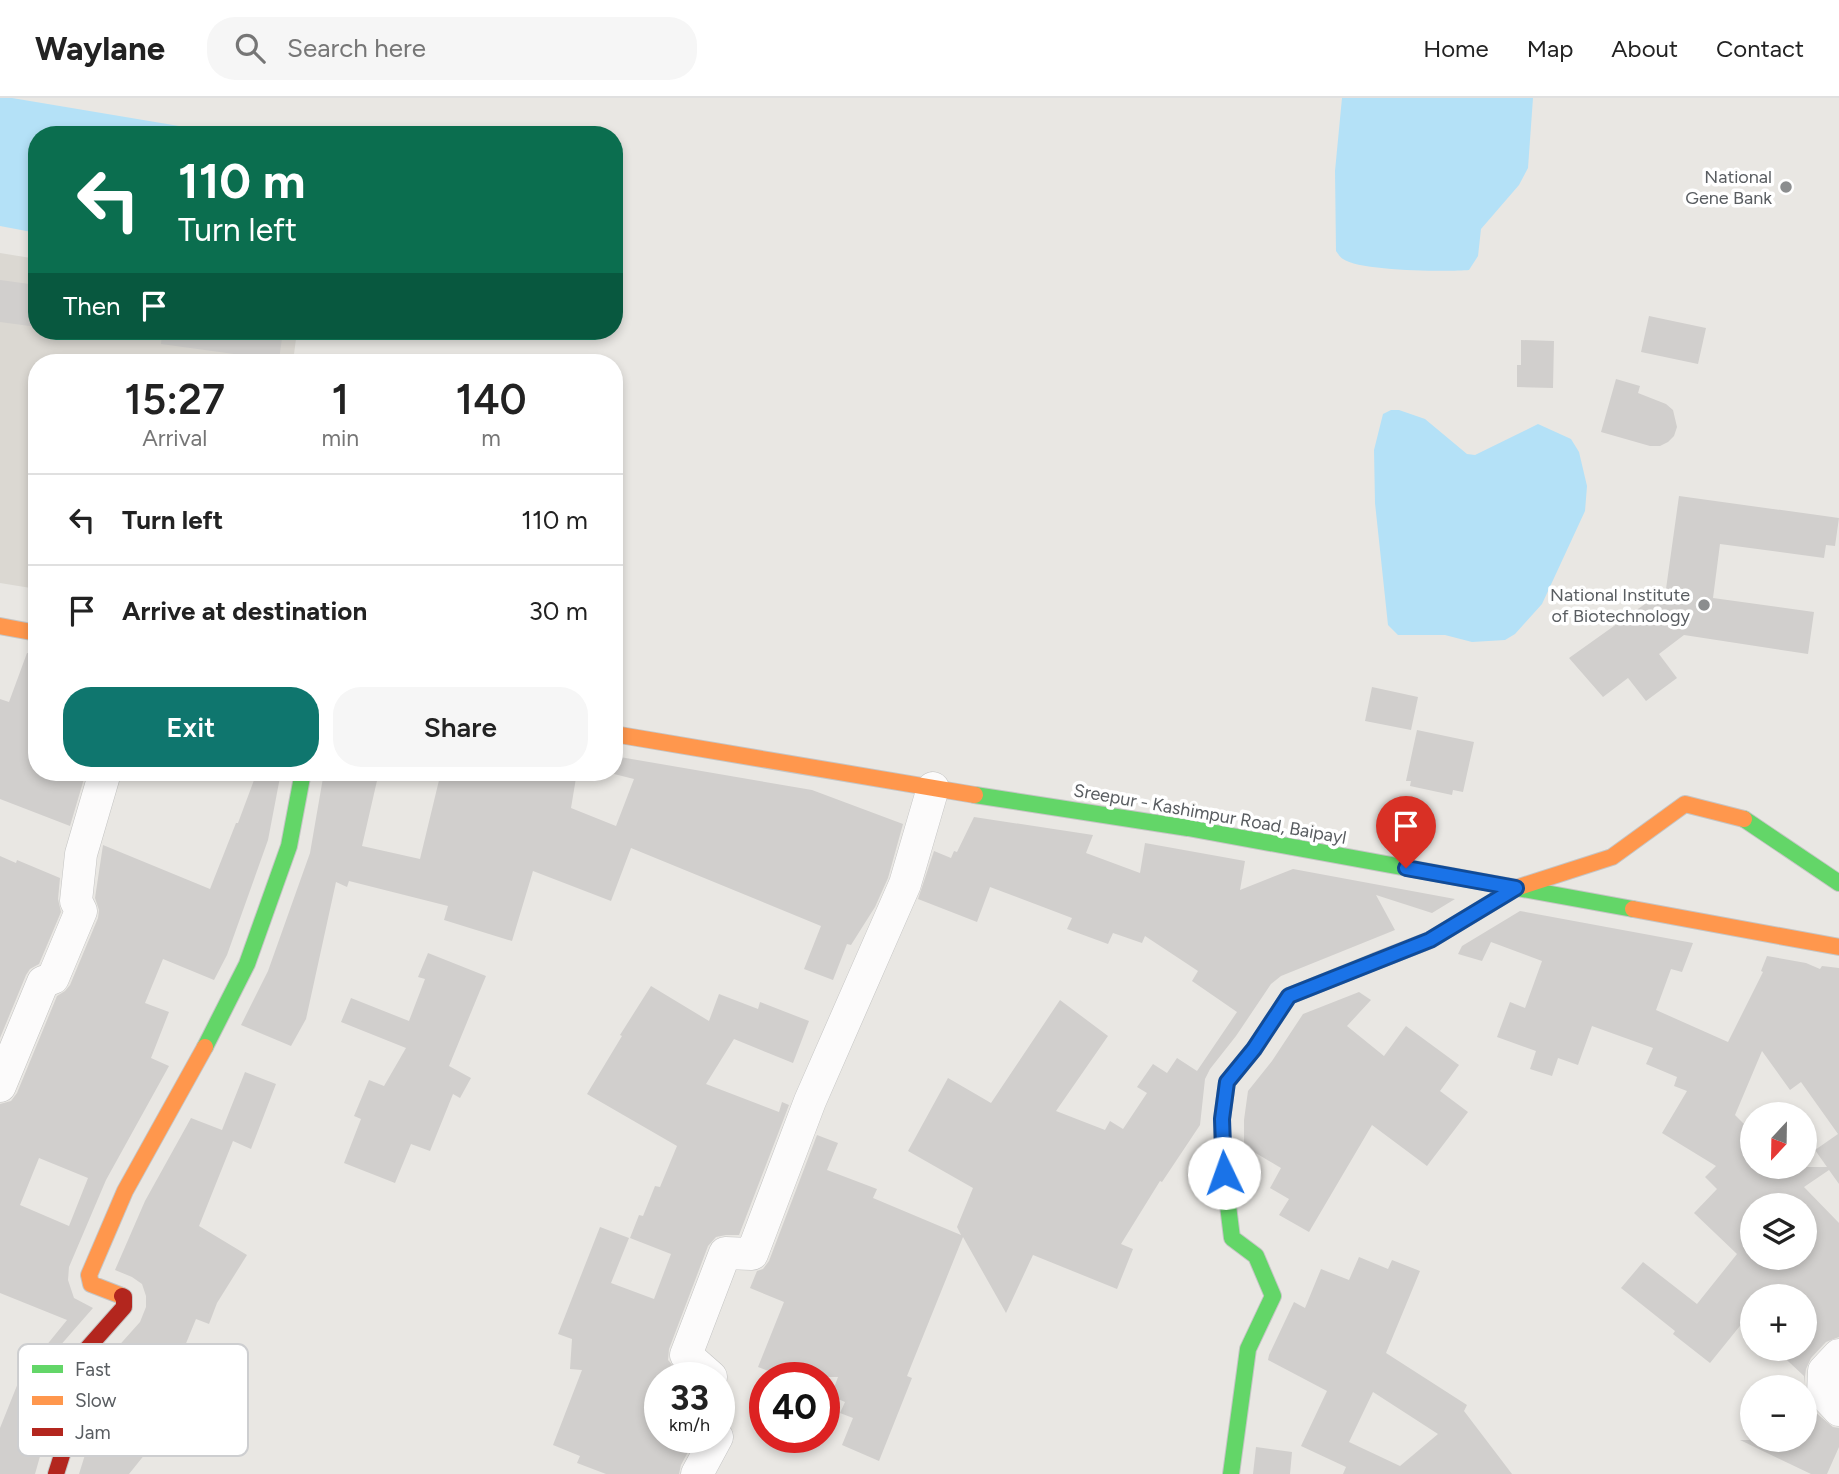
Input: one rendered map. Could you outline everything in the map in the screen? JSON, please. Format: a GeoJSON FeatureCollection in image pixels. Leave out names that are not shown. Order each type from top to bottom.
{"type":"FeatureCollection","features":[{"type":"Feature","properties":{"kind":"street"},"geometry":{"type":"LineString","coordinates":[[0,626],[28,631]]}},
{"type":"Feature","properties":{"kind":"street","name":"Sreepur - Kashimpur Road, Baipayl"},"geometry":{"type":"LineString","coordinates":[[623,736],[1188,828],[1839,947]]}},
{"type":"Feature","properties":{"kind":"street"},"geometry":{"type":"LineString","coordinates":[[0,1086],[43,982],[53,978],[81,911],[76,901],[81,854],[102,781]]}},
{"type":"Feature","properties":{"kind":"street"},"geometry":{"type":"LineString","coordinates":[[91,1344],[124,1307],[124,1297],[91,1284],[89,1275],[125,1191],[207,1043],[247,964],[289,846],[301,781]]}},
{"type":"Feature","properties":{"kind":"street"},"geometry":{"type":"LineString","coordinates":[[694,1362],[686,1355],[725,1253],[752,1254],[810,1101],[905,884],[933,788]]}},
{"type":"Feature","properties":{"kind":"street"},"geometry":{"type":"LineString","coordinates":[[1231,1474],[1248,1349],[1273,1296],[1256,1256],[1232,1238],[1222,1157],[1222,1119],[1227,1082],[1254,1049],[1289,996],[1430,940],[1516,888],[1612,856],[1685,804],[1744,819],[1839,883]]}},
{"type":"Feature","properties":{"kind":"street"},"geometry":{"type":"LineString","coordinates":[[1839,1355],[1824,1371],[1823,1394],[1839,1410]]}},
{"type":"Feature","properties":{"kind":"street"},"geometry":{"type":"LineString","coordinates":[[697,1474],[708,1453]]}},
{"type":"Feature","properties":{"kind":"street"},"geometry":{"type":"LineString","coordinates":[[57,1474],[62,1456]]}},
{"type":"Feature","properties":{"kind":"shaded area"},"geometry":{"type":"Polygon","coordinates":[[[0,253],[28,258],[28,340],[296,340],[294,354],[28,354],[28,588],[0,583],[0,253]]]}},
{"type":"Feature","properties":{"kind":"water"},"geometry":{"type":"Polygon","coordinates":[[[0,98],[179,126],[28,126],[28,231],[0,226],[0,98]]]}},
{"type":"Feature","properties":{"kind":"water"},"geometry":{"type":"Polygon","coordinates":[[[1342,98],[1533,98],[1528,168],[1519,185],[1481,229],[1478,256],[1469,270],[1424,271],[1366,266],[1352,263],[1338,254],[1335,171],[1342,98]]]}},
{"type":"Feature","properties":{"kind":"water"},"geometry":{"type":"Polygon","coordinates":[[[1391,410],[1425,419],[1467,454],[1475,455],[1538,424],[1571,439],[1579,452],[1587,486],[1585,511],[1542,604],[1515,634],[1505,640],[1472,642],[1445,635],[1398,635],[1388,625],[1375,503],[1374,450],[1383,414],[1391,410]]]}},
{"type":"Feature","properties":{"kind":"building"},"geometry":{"type":"Polygon","coordinates":[[[0,280],[28,284],[28,326],[0,322],[0,280]]]}},
{"type":"Feature","properties":{"kind":"building"},"geometry":{"type":"Polygon","coordinates":[[[1649,316],[1706,328],[1698,364],[1641,352],[1649,316]]]}},
{"type":"Feature","properties":{"kind":"building"},"geometry":{"type":"Polygon","coordinates":[[[161,340],[282,340],[280,354],[235,354],[161,344],[161,340]]]}},
{"type":"Feature","properties":{"kind":"building"},"geometry":{"type":"Polygon","coordinates":[[[1521,340],[1554,341],[1553,388],[1517,387],[1517,365],[1521,365],[1521,340]]]}},
{"type":"Feature","properties":{"kind":"building"},"geometry":{"type":"Polygon","coordinates":[[[1616,379],[1640,386],[1638,393],[1666,404],[1673,410],[1677,427],[1668,442],[1660,446],[1650,446],[1601,432],[1616,379]]]}},
{"type":"Feature","properties":{"kind":"building","name":"National Institute of Biotechnology"},"geometry":{"type":"Polygon","coordinates":[[[1679,496],[1839,518],[1835,546],[1826,545],[1824,558],[1720,544],[1713,598],[1814,612],[1808,654],[1684,635],[1659,654],[1677,678],[1646,701],[1628,678],[1603,697],[1569,658],[1666,589],[1679,496]]]}},
{"type":"Feature","properties":{"kind":"building"},"geometry":{"type":"Polygon","coordinates":[[[28,653],[28,781],[83,781],[70,826],[0,799],[0,699],[9,702],[28,653]]]}},
{"type":"Feature","properties":{"kind":"building"},"geometry":{"type":"Polygon","coordinates":[[[1372,687],[1418,697],[1411,730],[1365,721],[1372,687]]]}},
{"type":"Feature","properties":{"kind":"building"},"geometry":{"type":"Polygon","coordinates":[[[1417,730],[1474,742],[1463,792],[1453,790],[1452,795],[1410,786],[1411,781],[1406,781],[1417,730]]]}},
{"type":"Feature","properties":{"kind":"building"},"geometry":{"type":"Polygon","coordinates":[[[623,758],[812,790],[903,824],[888,878],[875,907],[851,945],[847,944],[833,980],[804,969],[821,926],[631,848],[611,901],[533,871],[512,941],[444,920],[448,906],[349,881],[347,887],[336,882],[306,1019],[291,1046],[241,1025],[268,971],[310,853],[322,781],[377,781],[362,846],[420,859],[439,781],[576,781],[571,808],[616,826],[634,779],[623,776],[623,758]]]}},
{"type":"Feature","properties":{"kind":"building"},"geometry":{"type":"Polygon","coordinates":[[[254,781],[279,781],[268,840],[227,955],[214,980],[163,959],[145,1003],[169,1012],[151,1058],[169,1066],[106,1180],[69,1267],[68,1280],[74,1298],[93,1308],[62,1344],[48,1344],[67,1320],[0,1293],[0,1104],[11,1101],[17,1093],[57,996],[70,985],[98,918],[99,910],[95,898],[103,845],[210,889],[254,781]],[[39,1158],[20,1205],[69,1226],[88,1178],[39,1158]]]}},
{"type":"Feature","properties":{"kind":"building"},"geometry":{"type":"Polygon","coordinates":[[[974,817],[1093,835],[1086,853],[1140,873],[1145,843],[1245,861],[1240,890],[1293,869],[1455,899],[1432,913],[1376,895],[1395,930],[1281,976],[1271,984],[1210,1069],[1205,1079],[1200,1125],[1162,1182],[1160,1181],[1121,1244],[1133,1249],[1117,1289],[1033,1255],[1006,1313],[963,1237],[907,1376],[912,1378],[879,1461],[842,1445],[853,1418],[840,1413],[845,1402],[840,1400],[840,1362],[760,1362],[784,1302],[750,1288],[757,1271],[763,1269],[769,1261],[817,1135],[838,1143],[827,1170],[877,1189],[873,1198],[961,1235],[957,1227],[973,1188],[908,1151],[948,1078],[991,1103],[1060,1000],[1108,1036],[1056,1111],[1105,1130],[1110,1121],[1123,1129],[1147,1093],[1137,1087],[1153,1064],[1167,1073],[1177,1058],[1197,1071],[1237,1012],[1192,981],[1198,971],[1145,936],[1142,943],[1113,933],[1108,944],[1067,929],[1072,918],[990,887],[977,922],[918,899],[934,851],[951,858],[954,851],[957,852],[974,817]]]}},
{"type":"Feature","properties":{"kind":"building"},"geometry":{"type":"Polygon","coordinates":[[[0,856],[60,878],[58,899],[61,912],[39,964],[26,975],[0,1038],[0,856]]]}},
{"type":"Feature","properties":{"kind":"building"},"geometry":{"type":"Polygon","coordinates":[[[1520,911],[1693,943],[1682,972],[1671,969],[1656,1010],[1728,1042],[1763,972],[1761,971],[1767,956],[1806,963],[1820,969],[1822,966],[1839,968],[1839,1184],[1829,1170],[1817,1178],[1817,1167],[1827,1167],[1817,1149],[1838,1134],[1801,1082],[1790,1090],[1762,1051],[1735,1115],[1740,1120],[1740,1180],[1814,1180],[1804,1187],[1810,1193],[1740,1193],[1740,1270],[1817,1270],[1817,1200],[1839,1223],[1839,1337],[1826,1342],[1817,1352],[1817,1284],[1740,1284],[1740,1326],[1710,1363],[1621,1288],[1643,1262],[1697,1304],[1737,1254],[1694,1213],[1717,1189],[1705,1177],[1716,1166],[1662,1133],[1687,1091],[1674,1086],[1677,1077],[1646,1064],[1653,1048],[1592,1026],[1578,1065],[1558,1058],[1552,1076],[1530,1069],[1536,1051],[1497,1037],[1510,1002],[1525,1008],[1542,961],[1491,942],[1482,961],[1458,954],[1462,946],[1520,911]]]}},
{"type":"Feature","properties":{"kind":"building"},"geometry":{"type":"Polygon","coordinates":[[[428,953],[486,976],[449,1066],[471,1078],[460,1098],[453,1094],[430,1151],[411,1144],[395,1183],[344,1163],[361,1119],[354,1116],[369,1080],[384,1086],[406,1048],[341,1022],[351,998],[409,1021],[425,979],[418,977],[428,953]]]}},
{"type":"Feature","properties":{"kind":"building"},"geometry":{"type":"Polygon","coordinates":[[[651,986],[709,1021],[719,994],[758,1009],[760,1002],[809,1021],[793,1063],[734,1039],[706,1084],[779,1112],[782,1102],[789,1105],[739,1235],[716,1237],[708,1246],[669,1349],[670,1362],[644,1362],[644,1453],[687,1453],[679,1474],[606,1474],[577,1463],[580,1456],[553,1445],[582,1370],[570,1369],[572,1339],[558,1334],[600,1227],[629,1238],[611,1283],[654,1299],[671,1254],[630,1238],[639,1215],[643,1216],[655,1186],[660,1187],[677,1146],[587,1094],[622,1036],[620,1035],[651,986]]]}},
{"type":"Feature","properties":{"kind":"building"},"geometry":{"type":"Polygon","coordinates":[[[1359,992],[1371,1000],[1347,1026],[1384,1056],[1406,1026],[1459,1065],[1440,1091],[1468,1112],[1427,1166],[1372,1125],[1309,1232],[1279,1215],[1289,1199],[1270,1188],[1281,1168],[1244,1146],[1248,1091],[1303,1014],[1359,992]]]}},
{"type":"Feature","properties":{"kind":"building"},"geometry":{"type":"Polygon","coordinates":[[[245,1072],[276,1084],[251,1149],[233,1141],[199,1226],[247,1255],[217,1303],[209,1324],[196,1319],[186,1344],[120,1344],[140,1322],[146,1307],[142,1284],[115,1270],[145,1201],[191,1118],[222,1130],[245,1072]]]}},
{"type":"Feature","properties":{"kind":"building"},"geometry":{"type":"Polygon","coordinates":[[[1359,1257],[1388,1269],[1392,1260],[1420,1271],[1386,1353],[1467,1405],[1464,1411],[1512,1474],[1343,1474],[1346,1467],[1301,1446],[1327,1391],[1268,1360],[1269,1355],[1294,1302],[1305,1308],[1321,1269],[1349,1280],[1359,1257]],[[1373,1392],[1349,1442],[1400,1466],[1438,1434],[1373,1392]]]}},
{"type":"Feature","properties":{"kind":"building"},"geometry":{"type":"Polygon","coordinates":[[[1788,1361],[1810,1361],[1803,1375],[1788,1361]]]}},
{"type":"Feature","properties":{"kind":"building"},"geometry":{"type":"Polygon","coordinates":[[[18,1383],[18,1456],[40,1456],[35,1474],[0,1474],[0,1428],[18,1383]]]}},
{"type":"Feature","properties":{"kind":"building"},"geometry":{"type":"Polygon","coordinates":[[[1817,1414],[1833,1427],[1839,1428],[1839,1447],[1827,1474],[1811,1474],[1765,1452],[1817,1452],[1817,1414]]]}},
{"type":"Feature","properties":{"kind":"building"},"geometry":{"type":"Polygon","coordinates":[[[1256,1447],[1292,1452],[1290,1474],[1253,1474],[1256,1447]]]}},
{"type":"Feature","properties":{"kind":"building"},"geometry":{"type":"Polygon","coordinates":[[[85,1456],[143,1456],[129,1474],[79,1474],[85,1456]]]}},
{"type":"Feature","properties":{"kind":"traffic: fast"},"geometry":{"type":"LineString","coordinates":[[205,1047],[247,964],[289,846],[301,781]]}},
{"type":"Feature","properties":{"kind":"traffic: fast"},"geometry":{"type":"LineString","coordinates":[[975,795],[1188,828],[1633,909]]}},
{"type":"Feature","properties":{"kind":"traffic: fast"},"geometry":{"type":"LineString","coordinates":[[1744,819],[1839,883]]}},
{"type":"Feature","properties":{"kind":"traffic: fast"},"geometry":{"type":"LineString","coordinates":[[1231,1474],[1248,1349],[1273,1296],[1256,1256],[1232,1238],[1222,1157],[1222,1119],[1227,1082],[1254,1049],[1289,996],[1376,961]]}},
{"type":"Feature","properties":{"kind":"traffic: slow"},"geometry":{"type":"LineString","coordinates":[[0,626],[28,631]]}},
{"type":"Feature","properties":{"kind":"traffic: slow"},"geometry":{"type":"LineString","coordinates":[[623,736],[975,795]]}},
{"type":"Feature","properties":{"kind":"traffic: slow"},"geometry":{"type":"LineString","coordinates":[[1376,961],[1430,940],[1516,888],[1612,857],[1685,804],[1744,819]]}},
{"type":"Feature","properties":{"kind":"traffic: slow"},"geometry":{"type":"LineString","coordinates":[[1633,909],[1839,947]]}},
{"type":"Feature","properties":{"kind":"traffic: slow"},"geometry":{"type":"LineString","coordinates":[[122,1296],[91,1284],[89,1275],[125,1191],[205,1047]]}},
{"type":"Feature","properties":{"kind":"traffic: jam"},"geometry":{"type":"LineString","coordinates":[[91,1344],[124,1307],[122,1296]]}},
{"type":"Feature","properties":{"kind":"traffic: jam"},"geometry":{"type":"LineString","coordinates":[[56,1474],[62,1456]]}},
{"type":"Feature","properties":{"kind":"place","name":"National Gene Bank"},"geometry":{"type":"Point","coordinates":[1786,187]}},
{"type":"Feature","properties":{"kind":"place","name":"National Institute of Biotechnology"},"geometry":{"type":"Point","coordinates":[1704,605]}},
{"type":"Feature","properties":{"kind":"route"},"geometry":{"type":"LineString","coordinates":[[1224,1173],[1222,1119],[1227,1082],[1254,1049],[1289,996],[1430,940],[1516,888],[1406,868]]}}]}
